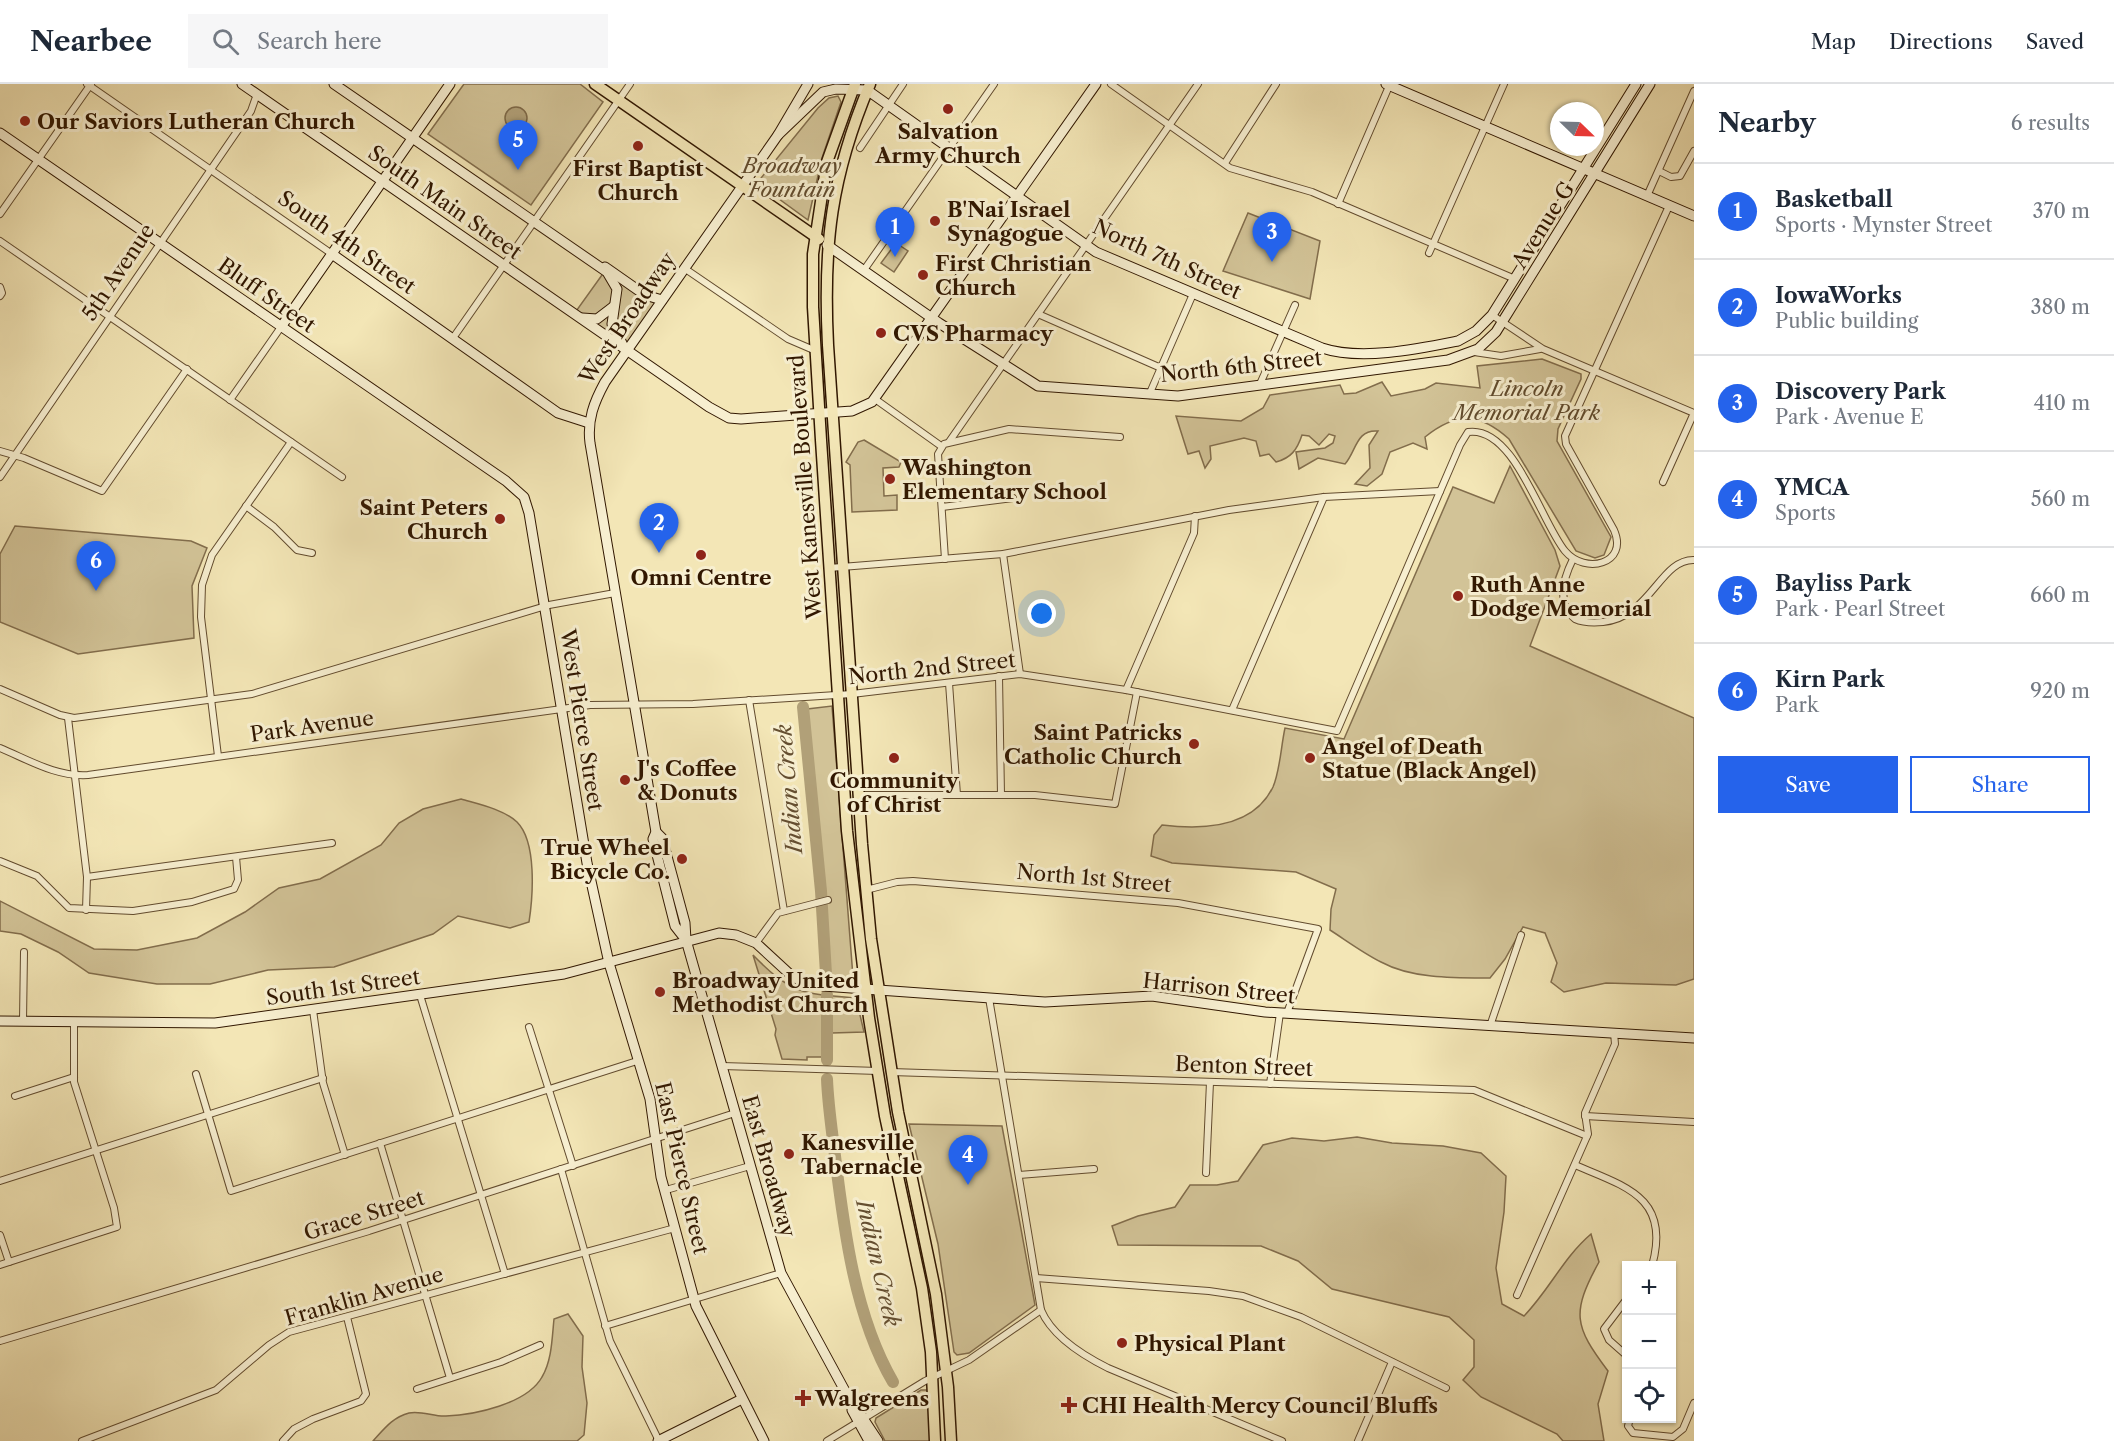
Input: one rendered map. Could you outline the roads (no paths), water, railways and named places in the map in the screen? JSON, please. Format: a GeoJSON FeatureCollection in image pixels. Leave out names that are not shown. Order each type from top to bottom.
{"type":"FeatureCollection","features":[{"type":"Feature","properties":{"kind":"main road","name":"South Main Street"},"geometry":{"type":"LineString","coordinates":[[242,84],[627,351],[729,418],[833,413],[861,409],[875,399]]}},
{"type":"Feature","properties":{"kind":"main road","name":"5th Avenue"},"geometry":{"type":"LineString","coordinates":[[257,94],[258,84]]}},
{"type":"Feature","properties":{"kind":"main road"},"geometry":{"type":"LineString","coordinates":[[334,84],[607,272],[615,283],[616,301],[612,324],[627,351]]}},
{"type":"Feature","properties":{"kind":"main road"},"geometry":{"type":"LineString","coordinates":[[281,327],[450,84]]}},
{"type":"Feature","properties":{"kind":"main road","name":"North 6th Street"},"geometry":{"type":"LineString","coordinates":[[595,84],[933,318],[1038,386],[1178,396],[1260,384],[1275,385],[1448,360],[1473,352],[1491,338],[1503,322]]}},
{"type":"Feature","properties":{"kind":"main road","name":"West Broadway"},"geometry":{"type":"LineString","coordinates":[[686,940],[675,926],[653,839],[656,832],[590,443],[589,423],[599,393],[778,135],[808,84]]}},
{"type":"Feature","properties":{"kind":"main road"},"geometry":{"type":"LineString","coordinates":[[875,399],[1096,84]]}},
{"type":"Feature","properties":{"kind":"main road"},"geometry":{"type":"LineString","coordinates":[[1388,84],[1694,216]]}},
{"type":"Feature","properties":{"kind":"main road","name":"Avenue G"},"geometry":{"type":"LineString","coordinates":[[1492,315],[1636,84]]}},
{"type":"Feature","properties":{"kind":"main road","name":"Avenue G"},"geometry":{"type":"LineString","coordinates":[[1503,322],[1650,84]]}},
{"type":"Feature","properties":{"kind":"main road","name":"West Broadway"},"geometry":{"type":"LineString","coordinates":[[778,135],[823,92],[861,86]]}},
{"type":"Feature","properties":{"kind":"main road","name":"North 7th Street"},"geometry":{"type":"LineString","coordinates":[[861,86],[948,150],[1096,252],[1330,351],[1366,354],[1458,341],[1476,332],[1492,315]]}},
{"type":"Feature","properties":{"kind":"main road","name":"West Kanesville Boulevard"},"geometry":{"type":"LineString","coordinates":[[860,891],[847,831],[812,279],[815,237],[827,162],[861,86]]}},
{"type":"Feature","properties":{"kind":"main road","name":"West Kanesville Boulevard"},"geometry":{"type":"LineString","coordinates":[[860,891],[858,795],[826,296],[827,245],[838,174],[861,86]]}},
{"type":"Feature","properties":{"kind":"main road","name":"Bluff Street"},"geometry":{"type":"LineString","coordinates":[[0,133],[513,487]]}},
{"type":"Feature","properties":{"kind":"main road","name":"South 4th Street"},"geometry":{"type":"LineString","coordinates":[[332,254],[558,413],[589,423]]}},
{"type":"Feature","properties":{"kind":"main road"},"geometry":{"type":"LineString","coordinates":[[595,263],[620,275],[645,295],[662,300]]}},
{"type":"Feature","properties":{"kind":"main road"},"geometry":{"type":"LineString","coordinates":[[577,316],[597,319],[608,313],[616,301]]}},
{"type":"Feature","properties":{"kind":"main road","name":"West Pierce Street"},"geometry":{"type":"LineString","coordinates":[[513,487],[527,505],[563,708],[587,863],[609,963]]}},
{"type":"Feature","properties":{"kind":"main road"},"geometry":{"type":"LineString","coordinates":[[860,891],[866,989],[878,1071],[922,1288],[933,1376],[935,1441]]}},
{"type":"Feature","properties":{"kind":"main road"},"geometry":{"type":"LineString","coordinates":[[860,891],[879,990],[891,1072],[930,1258],[946,1369],[951,1441]]}},
{"type":"Feature","properties":{"kind":"main road"},"geometry":{"type":"LineString","coordinates":[[686,940],[722,933],[756,943]]}},
{"type":"Feature","properties":{"kind":"main road","name":"South 1st Street"},"geometry":{"type":"LineString","coordinates":[[0,1021],[207,1024],[564,974],[686,940]]}},
{"type":"Feature","properties":{"kind":"main road","name":"East Broadway"},"geometry":{"type":"LineString","coordinates":[[686,940],[781,1273],[861,1420],[869,1441]]}},
{"type":"Feature","properties":{"kind":"main road","name":"Harrison Street"},"geometry":{"type":"LineString","coordinates":[[756,943],[794,978],[813,984],[1068,1002],[1152,996],[1284,1013],[1694,1038]]}},
{"type":"Feature","properties":{"kind":"main road","name":"East Pierce Street"},"geometry":{"type":"LineString","coordinates":[[609,963],[650,1099],[666,1190],[694,1299],[764,1441]]}},
{"type":"Feature","properties":{"kind":"main road"},"geometry":{"type":"LineString","coordinates":[[659,1441],[742,1399]]}},
{"type":"Feature","properties":{"kind":"main road","name":"East Broadway"},"geometry":{"type":"LineString","coordinates":[[861,1420],[878,1441]]}},
{"type":"Feature","properties":{"kind":"street"},"geometry":{"type":"LineString","coordinates":[[453,338],[630,84]]}},
{"type":"Feature","properties":{"kind":"street"},"geometry":{"type":"LineString","coordinates":[[860,148],[903,84]]}},
{"type":"Feature","properties":{"kind":"street"},"geometry":{"type":"LineString","coordinates":[[864,270],[994,84]]}},
{"type":"Feature","properties":{"kind":"street"},"geometry":{"type":"LineString","coordinates":[[1111,84],[1225,164],[1237,170],[1295,187],[1516,279]]}},
{"type":"Feature","properties":{"kind":"street"},"geometry":{"type":"LineString","coordinates":[[949,442],[1198,84]]}},
{"type":"Feature","properties":{"kind":"street"},"geometry":{"type":"LineString","coordinates":[[1225,164],[1276,84]]}},
{"type":"Feature","properties":{"kind":"street"},"geometry":{"type":"LineString","coordinates":[[1338,204],[1388,84]]}},
{"type":"Feature","properties":{"kind":"street"},"geometry":{"type":"LineString","coordinates":[[1429,253],[1504,84]]}},
{"type":"Feature","properties":{"kind":"street"},"geometry":{"type":"LineString","coordinates":[[0,214],[89,85]]}},
{"type":"Feature","properties":{"kind":"street","name":"South 4th Street"},"geometry":{"type":"LineString","coordinates":[[89,85],[332,254]]}},
{"type":"Feature","properties":{"kind":"street"},"geometry":{"type":"LineString","coordinates":[[1647,196],[1694,92]]}},
{"type":"Feature","properties":{"kind":"street","name":"5th Avenue"},"geometry":{"type":"LineString","coordinates":[[0,477],[251,111],[257,94]]}},
{"type":"Feature","properties":{"kind":"street"},"geometry":{"type":"LineString","coordinates":[[1659,171],[1671,177],[1680,176],[1694,152]]}},
{"type":"Feature","properties":{"kind":"street"},"geometry":{"type":"LineString","coordinates":[[829,568],[1003,554],[1195,516],[1324,497],[1440,491],[1465,434],[1479,432],[1505,446],[1552,532],[1573,559],[1583,564],[1600,565],[1610,559],[1618,544],[1614,530],[1565,439],[1669,206]]}},
{"type":"Feature","properties":{"kind":"street"},"geometry":{"type":"LineString","coordinates":[[0,241],[342,477]]}},
{"type":"Feature","properties":{"kind":"street"},"geometry":{"type":"LineString","coordinates":[[684,268],[788,339],[816,351]]}},
{"type":"Feature","properties":{"kind":"street"},"geometry":{"type":"LineString","coordinates":[[0,287],[3,293],[0,296]]}},
{"type":"Feature","properties":{"kind":"street"},"geometry":{"type":"LineString","coordinates":[[1149,395],[1193,294]]}},
{"type":"Feature","properties":{"kind":"street"},"geometry":{"type":"LineString","coordinates":[[1260,384],[1295,305]]}},
{"type":"Feature","properties":{"kind":"street"},"geometry":{"type":"LineString","coordinates":[[1038,314],[1161,368]]}},
{"type":"Feature","properties":{"kind":"street"},"geometry":{"type":"LineString","coordinates":[[1492,315],[1543,349],[1694,413],[1663,482]]}},
{"type":"Feature","properties":{"kind":"street"},"geometry":{"type":"LineString","coordinates":[[230,400],[281,327]]}},
{"type":"Feature","properties":{"kind":"street"},"geometry":{"type":"LineString","coordinates":[[1473,352],[1501,356],[1543,349]]}},
{"type":"Feature","properties":{"kind":"street"},"geometry":{"type":"LineString","coordinates":[[0,451],[102,491],[187,369]]}},
{"type":"Feature","properties":{"kind":"street"},"geometry":{"type":"LineString","coordinates":[[875,399],[941,446]]}},
{"type":"Feature","properties":{"kind":"street"},"geometry":{"type":"LineString","coordinates":[[945,559],[938,454],[941,446],[949,442],[1009,429],[1120,437]]}},
{"type":"Feature","properties":{"kind":"street"},"geometry":{"type":"LineString","coordinates":[[218,756],[201,617],[202,585],[212,555],[291,441]]}},
{"type":"Feature","properties":{"kind":"street","name":"North 2nd Street"},"geometry":{"type":"LineString","coordinates":[[634,705],[852,694],[1020,674],[1126,690],[1336,730],[1440,491]]}},
{"type":"Feature","properties":{"kind":"street"},"geometry":{"type":"LineString","coordinates":[[1232,710],[1324,497]]}},
{"type":"Feature","properties":{"kind":"street"},"geometry":{"type":"LineString","coordinates":[[942,507],[1013,498]]}},
{"type":"Feature","properties":{"kind":"street"},"geometry":{"type":"LineString","coordinates":[[246,506],[274,527],[297,550],[312,554]]}},
{"type":"Feature","properties":{"kind":"street"},"geometry":{"type":"LineString","coordinates":[[1126,690],[1194,533],[1195,516]]}},
{"type":"Feature","properties":{"kind":"street"},"geometry":{"type":"LineString","coordinates":[[1003,554],[1020,674]]}},
{"type":"Feature","properties":{"kind":"street"},"geometry":{"type":"LineString","coordinates":[[1573,559],[1563,586],[1564,604],[1575,619],[1591,623],[1613,621],[1635,610],[1671,568],[1683,561],[1694,560]]}},
{"type":"Feature","properties":{"kind":"street"},"geometry":{"type":"LineString","coordinates":[[0,689],[68,717],[263,691],[545,607],[615,593]]}},
{"type":"Feature","properties":{"kind":"street"},"geometry":{"type":"LineString","coordinates":[[999,676],[1001,795]]}},
{"type":"Feature","properties":{"kind":"street"},"geometry":{"type":"LineString","coordinates":[[950,683],[957,795]]}},
{"type":"Feature","properties":{"kind":"street"},"geometry":{"type":"LineString","coordinates":[[858,795],[1049,795],[1113,805],[1116,802],[1137,692]]}},
{"type":"Feature","properties":{"kind":"street"},"geometry":{"type":"LineString","coordinates":[[749,700],[784,911]]}},
{"type":"Feature","properties":{"kind":"street","name":"Park Avenue"},"geometry":{"type":"LineString","coordinates":[[0,748],[59,773],[75,776],[563,708],[614,703],[634,705]]}},
{"type":"Feature","properties":{"kind":"street"},"geometry":{"type":"LineString","coordinates":[[68,717],[87,877],[87,910]]}},
{"type":"Feature","properties":{"kind":"street"},"geometry":{"type":"LineString","coordinates":[[87,877],[332,843]]}},
{"type":"Feature","properties":{"kind":"street"},"geometry":{"type":"LineString","coordinates":[[0,861],[37,876],[69,908],[133,910],[161,907],[227,893],[237,885],[236,857]]}},
{"type":"Feature","properties":{"kind":"street","name":"North 1st Street"},"geometry":{"type":"LineString","coordinates":[[860,891],[897,882],[913,881],[1178,903],[1318,929],[1284,1013]]}},
{"type":"Feature","properties":{"kind":"street"},"geometry":{"type":"LineString","coordinates":[[756,943],[773,918],[784,911],[828,900]]}},
{"type":"Feature","properties":{"kind":"street"},"geometry":{"type":"LineString","coordinates":[[1490,1026],[1521,935]]}},
{"type":"Feature","properties":{"kind":"street"},"geometry":{"type":"LineString","coordinates":[[23,1021],[24,952]]}},
{"type":"Feature","properties":{"kind":"street"},"geometry":{"type":"LineString","coordinates":[[420,994],[505,1274]]}},
{"type":"Feature","properties":{"kind":"street"},"geometry":{"type":"LineString","coordinates":[[989,998],[1041,1310],[1052,1327],[1094,1361],[1282,1441]]}},
{"type":"Feature","properties":{"kind":"street"},"geometry":{"type":"LineString","coordinates":[[313,1010],[323,1078],[345,1155]]}},
{"type":"Feature","properties":{"kind":"street"},"geometry":{"type":"LineString","coordinates":[[1270,1084],[1284,1013]]}},
{"type":"Feature","properties":{"kind":"street"},"geometry":{"type":"LineString","coordinates":[[0,1265],[117,1227],[118,1223],[74,1077],[74,1022]]}},
{"type":"Feature","properties":{"kind":"street"},"geometry":{"type":"LineString","coordinates":[[529,1027],[573,1166]]}},
{"type":"Feature","properties":{"kind":"street"},"geometry":{"type":"LineString","coordinates":[[1517,1295],[1587,1136],[1585,1116],[1615,1044],[1614,1033]]}},
{"type":"Feature","properties":{"kind":"street"},"geometry":{"type":"LineString","coordinates":[[196,1074],[231,1191],[637,1061]]}},
{"type":"Feature","properties":{"kind":"street"},"geometry":{"type":"LineString","coordinates":[[722,1066],[878,1071]]}},
{"type":"Feature","properties":{"kind":"street","name":"Benton Street"},"geometry":{"type":"LineString","coordinates":[[891,1072],[1474,1090],[1587,1136]]}},
{"type":"Feature","properties":{"kind":"street"},"geometry":{"type":"LineString","coordinates":[[15,1096],[74,1077]]}},
{"type":"Feature","properties":{"kind":"street"},"geometry":{"type":"LineString","coordinates":[[0,1181],[323,1078]]}},
{"type":"Feature","properties":{"kind":"street"},"geometry":{"type":"LineString","coordinates":[[1206,1173],[1210,1082]]}},
{"type":"Feature","properties":{"kind":"street","name":"Grace Street"},"geometry":{"type":"LineString","coordinates":[[0,1341],[404,1220],[735,1113]]}},
{"type":"Feature","properties":{"kind":"street"},"geometry":{"type":"LineString","coordinates":[[1585,1116],[1694,1122]]}},
{"type":"Feature","properties":{"kind":"street"},"geometry":{"type":"LineString","coordinates":[[380,1143],[450,1378]]}},
{"type":"Feature","properties":{"kind":"street"},"geometry":{"type":"LineString","coordinates":[[1575,1165],[1625,1186],[1647,1205],[1658,1231],[1653,1261]]}},
{"type":"Feature","properties":{"kind":"street"},"geometry":{"type":"LineString","coordinates":[[666,1190],[750,1166]]}},
{"type":"Feature","properties":{"kind":"street"},"geometry":{"type":"LineString","coordinates":[[561,1169],[612,1347],[659,1441]]}},
{"type":"Feature","properties":{"kind":"street"},"geometry":{"type":"LineString","coordinates":[[1019,1175],[1094,1169]]}},
{"type":"Feature","properties":{"kind":"street"},"geometry":{"type":"LineString","coordinates":[[900,1181],[913,1181]]}},
{"type":"Feature","properties":{"kind":"street","name":"Franklin Avenue"},"geometry":{"type":"LineString","coordinates":[[82,1441],[216,1390],[279,1337],[675,1228]]}},
{"type":"Feature","properties":{"kind":"street"},"geometry":{"type":"LineString","coordinates":[[0,1235],[9,1262]]}},
{"type":"Feature","properties":{"kind":"street"},"geometry":{"type":"LineString","coordinates":[[605,1326],[781,1273]]}},
{"type":"Feature","properties":{"kind":"street"},"geometry":{"type":"LineString","coordinates":[[1036,1278],[1190,1289],[1243,1296],[1285,1310],[1446,1388]]}},
{"type":"Feature","properties":{"kind":"street"},"geometry":{"type":"LineString","coordinates":[[1622,1305],[1604,1329],[1609,1340],[1622,1352]]}},
{"type":"Feature","properties":{"kind":"street"},"geometry":{"type":"LineString","coordinates":[[826,1441],[933,1376],[984,1351],[1041,1310]]}},
{"type":"Feature","properties":{"kind":"street"},"geometry":{"type":"LineString","coordinates":[[283,1441],[294,1429],[313,1419],[361,1401],[367,1390],[347,1317]]}},
{"type":"Feature","properties":{"kind":"street"},"geometry":{"type":"LineString","coordinates":[[417,1389],[501,1362],[540,1345]]}},
{"type":"Feature","properties":{"kind":"street"},"geometry":{"type":"LineString","coordinates":[[1619,1349],[1622,1346]]}},
{"type":"Feature","properties":{"kind":"street"},"geometry":{"type":"LineString","coordinates":[[1358,1441],[1392,1362]]}},
{"type":"Feature","properties":{"kind":"street"},"geometry":{"type":"LineString","coordinates":[[1629,1423],[1628,1426],[1633,1433],[1674,1437],[1683,1429],[1694,1403]]}},
{"type":"Feature","properties":{"kind":"waterway","name":"Indian Creek"},"geometry":{"type":"LineString","coordinates":[[803,707],[821,891],[826,974]]}},
{"type":"Feature","properties":{"kind":"waterway","name":"Indian Creek"},"geometry":{"type":"LineString","coordinates":[[827,995],[827,1060]]}},
{"type":"Feature","properties":{"kind":"waterway","name":"Indian Creek"},"geometry":{"type":"LineString","coordinates":[[827,1079],[839,1184],[853,1272],[869,1330],[893,1382]]}},
{"type":"Feature","properties":{"kind":"place","name":"Salvation Army Church"},"geometry":{"type":"Point","coordinates":[948,109]}},
{"type":"Feature","properties":{"kind":"place","name":"Our Saviors Lutheran Church"},"geometry":{"type":"Point","coordinates":[25,121]}},
{"type":"Feature","properties":{"kind":"place","name":"First Baptist Church"},"geometry":{"type":"Point","coordinates":[638,146]}},
{"type":"Feature","properties":{"kind":"place","name":"Bayliss Park"},"geometry":{"type":"Point","coordinates":[518,170]}},
{"type":"Feature","properties":{"kind":"place","name":"B'Nai Israel Synagogue"},"geometry":{"type":"Point","coordinates":[935,221]}},
{"type":"Feature","properties":{"kind":"place","name":"Basketball"},"geometry":{"type":"Point","coordinates":[895,257]}},
{"type":"Feature","properties":{"kind":"place","name":"Discovery Park"},"geometry":{"type":"Point","coordinates":[1272,262]}},
{"type":"Feature","properties":{"kind":"place","name":"First Christian Church"},"geometry":{"type":"Point","coordinates":[923,275]}},
{"type":"Feature","properties":{"kind":"place","name":"CVS Pharmacy"},"geometry":{"type":"Point","coordinates":[881,333]}},
{"type":"Feature","properties":{"kind":"place","name":"Washington Elementary School"},"geometry":{"type":"Point","coordinates":[890,479]}},
{"type":"Feature","properties":{"kind":"place","name":"Saint Peters Church"},"geometry":{"type":"Point","coordinates":[500,519]}},
{"type":"Feature","properties":{"kind":"place","name":"IowaWorks"},"geometry":{"type":"Point","coordinates":[659,553]}},
{"type":"Feature","properties":{"kind":"place","name":"Omni Centre"},"geometry":{"type":"Point","coordinates":[701,555]}},
{"type":"Feature","properties":{"kind":"place","name":"Kirn Park"},"geometry":{"type":"Point","coordinates":[96,591]}},
{"type":"Feature","properties":{"kind":"place","name":"Ruth Anne Dodge Memorial"},"geometry":{"type":"Point","coordinates":[1458,596]}},
{"type":"Feature","properties":{"kind":"place","name":"Saint Patricks Catholic Church"},"geometry":{"type":"Point","coordinates":[1194,744]}},
{"type":"Feature","properties":{"kind":"place","name":"Community of Christ"},"geometry":{"type":"Point","coordinates":[894,758]}},
{"type":"Feature","properties":{"kind":"place","name":"Angel of Death Statue (Black Angel)"},"geometry":{"type":"Point","coordinates":[1310,758]}},
{"type":"Feature","properties":{"kind":"place","name":"J's Coffee & Donuts"},"geometry":{"type":"Point","coordinates":[625,780]}},
{"type":"Feature","properties":{"kind":"place","name":"True Wheel Bicycle Co."},"geometry":{"type":"Point","coordinates":[682,859]}},
{"type":"Feature","properties":{"kind":"place","name":"Broadway United Methodist Church"},"geometry":{"type":"Point","coordinates":[660,992]}},
{"type":"Feature","properties":{"kind":"place","name":"Kanesville Tabernacle"},"geometry":{"type":"Point","coordinates":[789,1154]}},
{"type":"Feature","properties":{"kind":"place","name":"YMCA"},"geometry":{"type":"Point","coordinates":[968,1185]}},
{"type":"Feature","properties":{"kind":"place","name":"Physical Plant"},"geometry":{"type":"Point","coordinates":[1122,1343]}},
{"type":"Feature","properties":{"kind":"place","name":"Walgreens"},"geometry":{"type":"Point","coordinates":[803,1398]}},
{"type":"Feature","properties":{"kind":"place","name":"CHI Health Mercy Council Bluffs"},"geometry":{"type":"Point","coordinates":[1069,1405]}},
{"type":"Feature","properties":{"kind":"park label","name":"Broadway Fountain"},"geometry":{"type":"Point","coordinates":[792,177]}},
{"type":"Feature","properties":{"kind":"park label","name":"Lincoln Memorial Park"},"geometry":{"type":"Point","coordinates":[1527,400]}}]}
